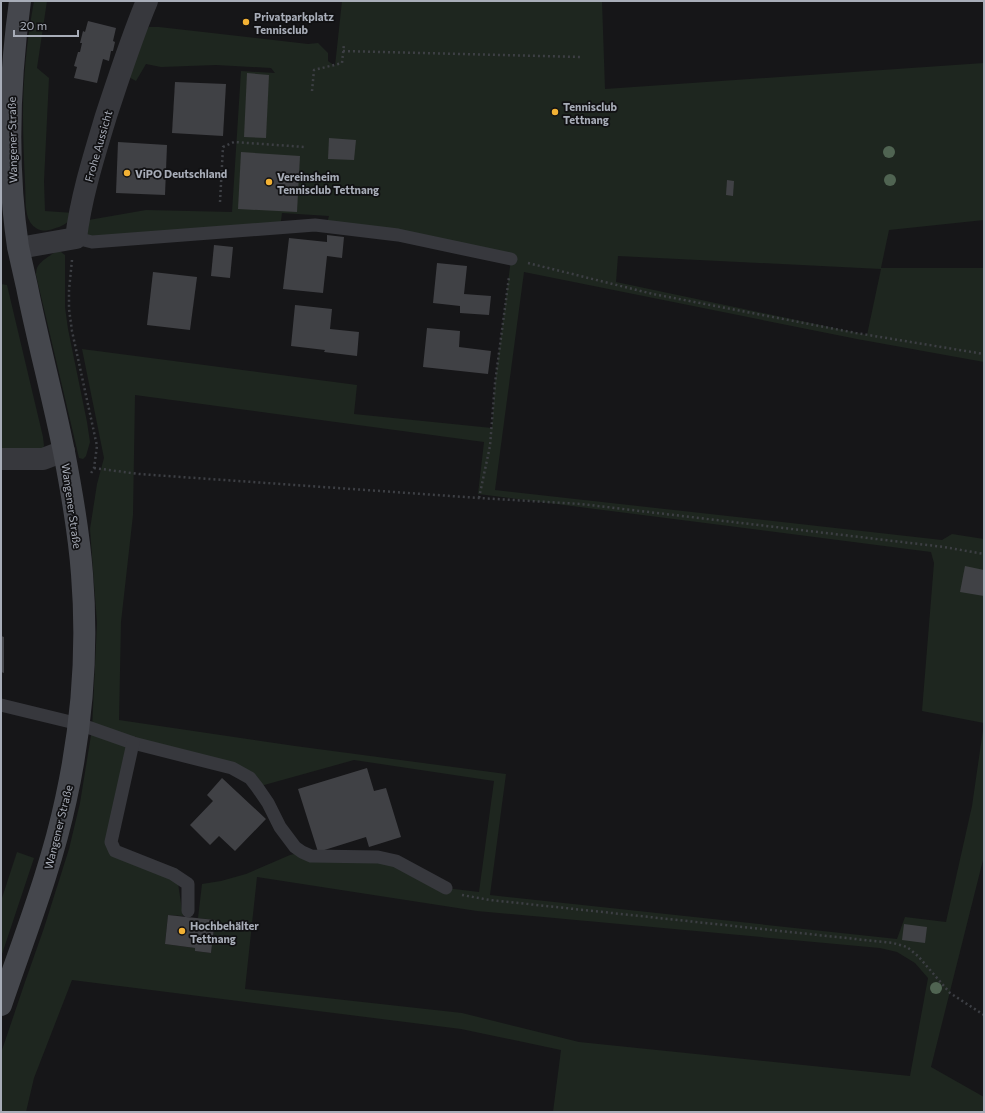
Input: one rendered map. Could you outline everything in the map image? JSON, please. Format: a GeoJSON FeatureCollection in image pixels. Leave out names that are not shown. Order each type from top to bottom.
{"type":"FeatureCollection","features":[{"type":"Feature","properties":{"kind":"main road","name":"Wangener Straße"},"geometry":{"type":"LineString","coordinates":[[1,1005],[39,896],[55,845],[66,800],[79,724],[84,617],[82,574],[71,488],[64,451],[36,333],[19,248],[14,209],[10,115],[15,40],[20,1]]}},
{"type":"Feature","properties":{"kind":"street","name":"Frohe Aussicht"},"geometry":{"type":"LineString","coordinates":[[76,238],[79,218],[96,150],[127,51],[147,1]]}},
{"type":"Feature","properties":{"kind":"street"},"geometry":{"type":"LineString","coordinates":[[19,248],[76,238]]}},
{"type":"Feature","properties":{"kind":"street"},"geometry":{"type":"LineString","coordinates":[[1,459],[43,459],[64,451]]}},
{"type":"Feature","properties":{"kind":"lane"},"geometry":{"type":"LineString","coordinates":[[76,238],[92,242],[315,225],[398,235],[511,259]]}},
{"type":"Feature","properties":{"kind":"lane"},"geometry":{"type":"LineString","coordinates":[[1,705],[79,724],[133,743],[232,768],[250,778],[268,803],[280,827],[295,847],[302,852],[311,856],[378,857],[396,861],[446,888]]}},
{"type":"Feature","properties":{"kind":"lane"},"geometry":{"type":"LineString","coordinates":[[133,743],[111,842],[115,851],[173,874],[188,884],[188,911]]}},
{"type":"Feature","properties":{"kind":"path"},"geometry":{"type":"LineString","coordinates":[[312,91],[314,70],[342,63],[344,44]]}},
{"type":"Feature","properties":{"kind":"path"},"geometry":{"type":"LineString","coordinates":[[343,51],[581,58]]}},
{"type":"Feature","properties":{"kind":"path"},"geometry":{"type":"LineString","coordinates":[[220,202],[223,147],[234,142],[305,147]]}},
{"type":"Feature","properties":{"kind":"path"},"geometry":{"type":"LineString","coordinates":[[71,488],[89,477],[94,468],[97,446],[72,331],[69,309],[70,270],[76,238]]}},
{"type":"Feature","properties":{"kind":"path"},"geometry":{"type":"LineString","coordinates":[[479,498],[490,446],[495,384],[511,259],[653,294],[856,333],[984,354]]}},
{"type":"Feature","properties":{"kind":"path"},"geometry":{"type":"LineString","coordinates":[[94,468],[139,474],[581,504],[936,546],[984,554]]}},
{"type":"Feature","properties":{"kind":"path"},"geometry":{"type":"LineString","coordinates":[[446,888],[464,895],[490,900],[893,943],[907,948],[918,956],[950,993],[984,1015]]}},
{"type":"Feature","properties":{"kind":"shaded area"},"geometry":{"type":"Polygon","coordinates":[[[34,1],[47,1],[37,68],[49,78],[44,181],[45,211],[74,213],[65,224],[50,230],[40,230],[32,225],[28,218],[26,203],[23,133],[24,87],[27,44],[34,1]]]}},
{"type":"Feature","properties":{"kind":"shaded area"},"geometry":{"type":"Polygon","coordinates":[[[342,1],[602,1],[605,89],[984,63],[984,220],[889,230],[881,268],[984,268],[984,362],[857,339],[524,272],[495,490],[942,540],[952,534],[984,539],[984,723],[984,856],[931,1067],[984,1097],[984,1112],[553,1112],[561,1050],[461,1029],[72,980],[34,1078],[26,1112],[1,1112],[1,1053],[44,928],[69,849],[80,803],[92,729],[97,623],[90,529],[97,484],[104,458],[82,349],[357,385],[354,414],[492,428],[495,383],[511,259],[326,227],[329,216],[282,213],[280,228],[81,239],[83,221],[146,210],[232,212],[241,71],[275,73],[271,68],[216,65],[161,67],[146,64],[136,81],[127,76],[139,41],[149,27],[308,44],[318,43],[328,53],[328,61],[335,66],[342,1]],[[618,256],[616,282],[867,335],[881,269],[618,256]],[[135,395],[133,515],[121,622],[119,720],[295,746],[506,774],[490,895],[897,939],[905,917],[946,922],[972,806],[984,723],[922,711],[934,563],[931,552],[478,494],[484,442],[135,395]],[[133,743],[111,842],[147,859],[178,869],[178,883],[183,916],[168,915],[165,944],[195,948],[195,951],[211,953],[215,920],[198,918],[202,884],[221,881],[246,874],[290,855],[302,852],[378,857],[446,888],[479,892],[494,781],[354,760],[257,787],[250,778],[133,743]],[[257,877],[245,989],[462,1013],[579,1042],[910,1076],[928,978],[915,963],[897,952],[880,948],[477,911],[257,877]]]}},
{"type":"Feature","properties":{"kind":"shaded area"},"geometry":{"type":"Polygon","coordinates":[[[57,251],[65,255],[65,307],[90,442],[86,456],[83,459],[79,458],[36,275],[37,268],[41,263],[57,251]]]}},
{"type":"Feature","properties":{"kind":"shaded area"},"geometry":{"type":"Polygon","coordinates":[[[1,284],[7,285],[43,437],[44,446],[40,452],[1,453],[1,284]]]}},
{"type":"Feature","properties":{"kind":"shaded area"},"geometry":{"type":"Polygon","coordinates":[[[17,852],[34,858],[1,957],[1,901],[17,852]]]}},
{"type":"Feature","properties":{"kind":"building"},"geometry":{"type":"Polygon","coordinates":[[[88,21],[116,28],[113,41],[115,42],[113,51],[111,51],[109,61],[103,59],[97,83],[74,78],[77,67],[74,66],[78,52],[80,52],[82,43],[80,43],[83,31],[85,32],[88,21]]]}},
{"type":"Feature","properties":{"kind":"building"},"geometry":{"type":"Polygon","coordinates":[[[247,73],[269,75],[266,138],[244,137],[247,73]]]}},
{"type":"Feature","properties":{"kind":"building"},"geometry":{"type":"Polygon","coordinates":[[[175,82],[226,84],[223,136],[172,133],[175,82]]]}},
{"type":"Feature","properties":{"kind":"building"},"geometry":{"type":"Polygon","coordinates":[[[329,138],[356,140],[354,160],[328,159],[329,138]]]}},
{"type":"Feature","properties":{"kind":"building"},"geometry":{"type":"Polygon","coordinates":[[[118,142],[167,145],[165,195],[116,193],[118,142]]]}},
{"type":"Feature","properties":{"kind":"building","name":"Vereinsheim Tennisclub Tettnang"},"geometry":{"type":"Polygon","coordinates":[[[241,152],[300,156],[297,212],[238,209],[241,152]]]}},
{"type":"Feature","properties":{"kind":"building"},"geometry":{"type":"Polygon","coordinates":[[[727,180],[734,181],[733,196],[726,195],[727,180]]]}},
{"type":"Feature","properties":{"kind":"building"},"geometry":{"type":"Polygon","coordinates":[[[327,235],[344,237],[342,258],[327,256],[323,293],[283,289],[289,238],[327,242],[327,235]]]}},
{"type":"Feature","properties":{"kind":"building"},"geometry":{"type":"Polygon","coordinates":[[[214,245],[233,247],[230,278],[211,276],[214,245]]]}},
{"type":"Feature","properties":{"kind":"building"},"geometry":{"type":"Polygon","coordinates":[[[437,263],[467,266],[464,294],[491,296],[489,315],[460,313],[460,306],[433,303],[437,263]]]}},
{"type":"Feature","properties":{"kind":"building"},"geometry":{"type":"Polygon","coordinates":[[[153,272],[197,277],[190,330],[147,325],[153,272]]]}},
{"type":"Feature","properties":{"kind":"building"},"geometry":{"type":"Polygon","coordinates":[[[295,305],[332,309],[330,329],[359,332],[357,356],[291,346],[295,305]]]}},
{"type":"Feature","properties":{"kind":"building"},"geometry":{"type":"Polygon","coordinates":[[[427,328],[460,331],[459,347],[491,351],[488,374],[423,367],[427,328]]]}},
{"type":"Feature","properties":{"kind":"building"},"geometry":{"type":"Polygon","coordinates":[[[965,566],[984,570],[984,596],[960,592],[965,566]]]}},
{"type":"Feature","properties":{"kind":"building"},"geometry":{"type":"Polygon","coordinates":[[[1,636],[4,637],[4,673],[1,672],[1,636]]]}},
{"type":"Feature","properties":{"kind":"building"},"geometry":{"type":"Polygon","coordinates":[[[367,768],[374,791],[386,788],[401,837],[369,847],[366,837],[318,852],[298,789],[367,768]]]}},
{"type":"Feature","properties":{"kind":"building"},"geometry":{"type":"Polygon","coordinates":[[[222,778],[266,819],[235,851],[219,836],[210,845],[190,825],[213,801],[207,795],[222,778]]]}},
{"type":"Feature","properties":{"kind":"building","name":"Hochbehälter Tettnang"},"geometry":{"type":"Polygon","coordinates":[[[168,915],[215,920],[211,953],[195,951],[195,948],[165,944],[168,915]]]}},
{"type":"Feature","properties":{"kind":"building"},"geometry":{"type":"Polygon","coordinates":[[[904,924],[927,927],[925,943],[902,940],[904,924]]]}},
{"type":"Feature","properties":{"kind":"place","name":"Privatparkplatz Tennisclub"},"geometry":{"type":"Point","coordinates":[246,22]}},
{"type":"Feature","properties":{"kind":"place","name":"Tennisclub Tettnang"},"geometry":{"type":"Point","coordinates":[555,112]}},
{"type":"Feature","properties":{"kind":"place","name":"ViPO Deutschland"},"geometry":{"type":"Point","coordinates":[127,173]}},
{"type":"Feature","properties":{"kind":"place","name":"Vereinsheim Tennisclub Tettnang"},"geometry":{"type":"Point","coordinates":[269,182]}},
{"type":"Feature","properties":{"kind":"place","name":"Hochbehälter Tettnang"},"geometry":{"type":"Point","coordinates":[182,931]}}]}
